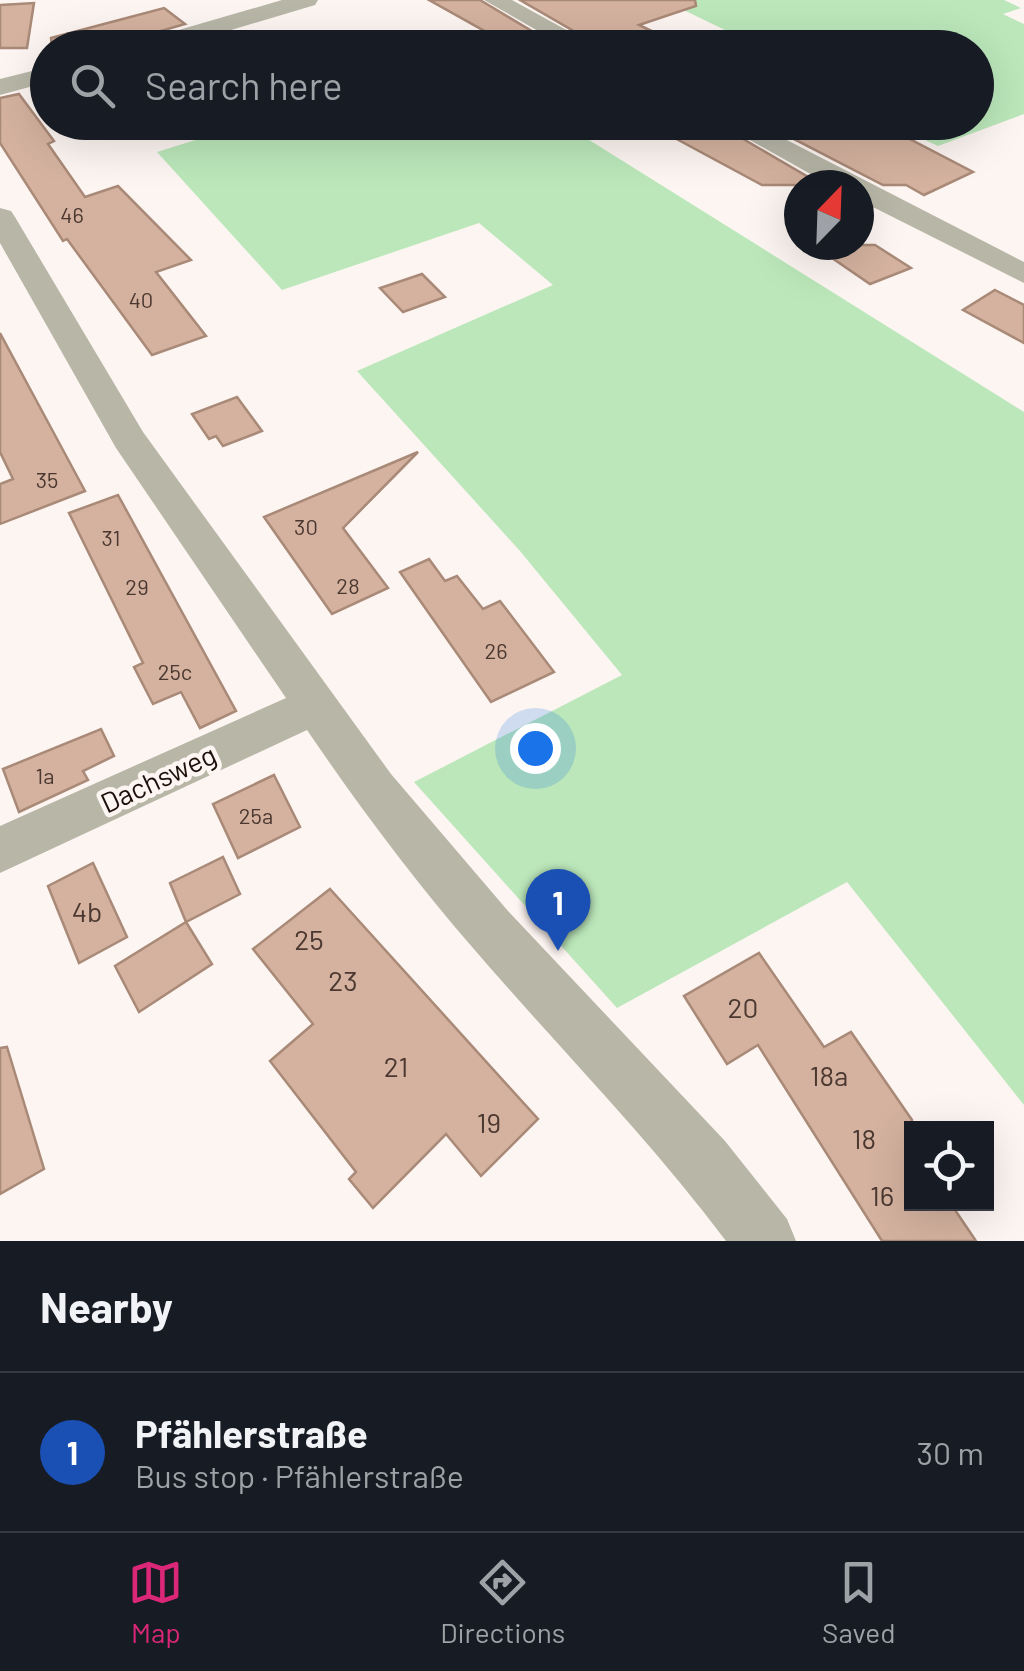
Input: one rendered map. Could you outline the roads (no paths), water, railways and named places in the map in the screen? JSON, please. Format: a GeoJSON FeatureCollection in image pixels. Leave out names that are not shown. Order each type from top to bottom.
{"type":"FeatureCollection","features":[{"type":"Feature","properties":{"kind":"street"},"geometry":{"type":"LineString","coordinates":[[205,30],[307,0]]}},
{"type":"Feature","properties":{"kind":"street"},"geometry":{"type":"LineString","coordinates":[[495,0],[552,30]]}},
{"type":"Feature","properties":{"kind":"street"},"geometry":{"type":"LineString","coordinates":[[0,87],[30,79]]}},
{"type":"Feature","properties":{"kind":"street"},"geometry":{"type":"LineString","coordinates":[[766,140],[823,170]]}},
{"type":"Feature","properties":{"kind":"street"},"geometry":{"type":"LineString","coordinates":[[874,196],[1024,274]]}},
{"type":"Feature","properties":{"kind":"street"},"geometry":{"type":"LineString","coordinates":[[0,216],[129,438],[374,789],[490,929],[704,1162],[765,1241]]}},
{"type":"Feature","properties":{"kind":"street","name":"Dachsweg"},"geometry":{"type":"LineString","coordinates":[[0,850],[316,705]]}},
{"type":"Feature","properties":{"kind":"place","name":"Pfählerstraße"},"geometry":{"type":"Point","coordinates":[558,951]}}]}
